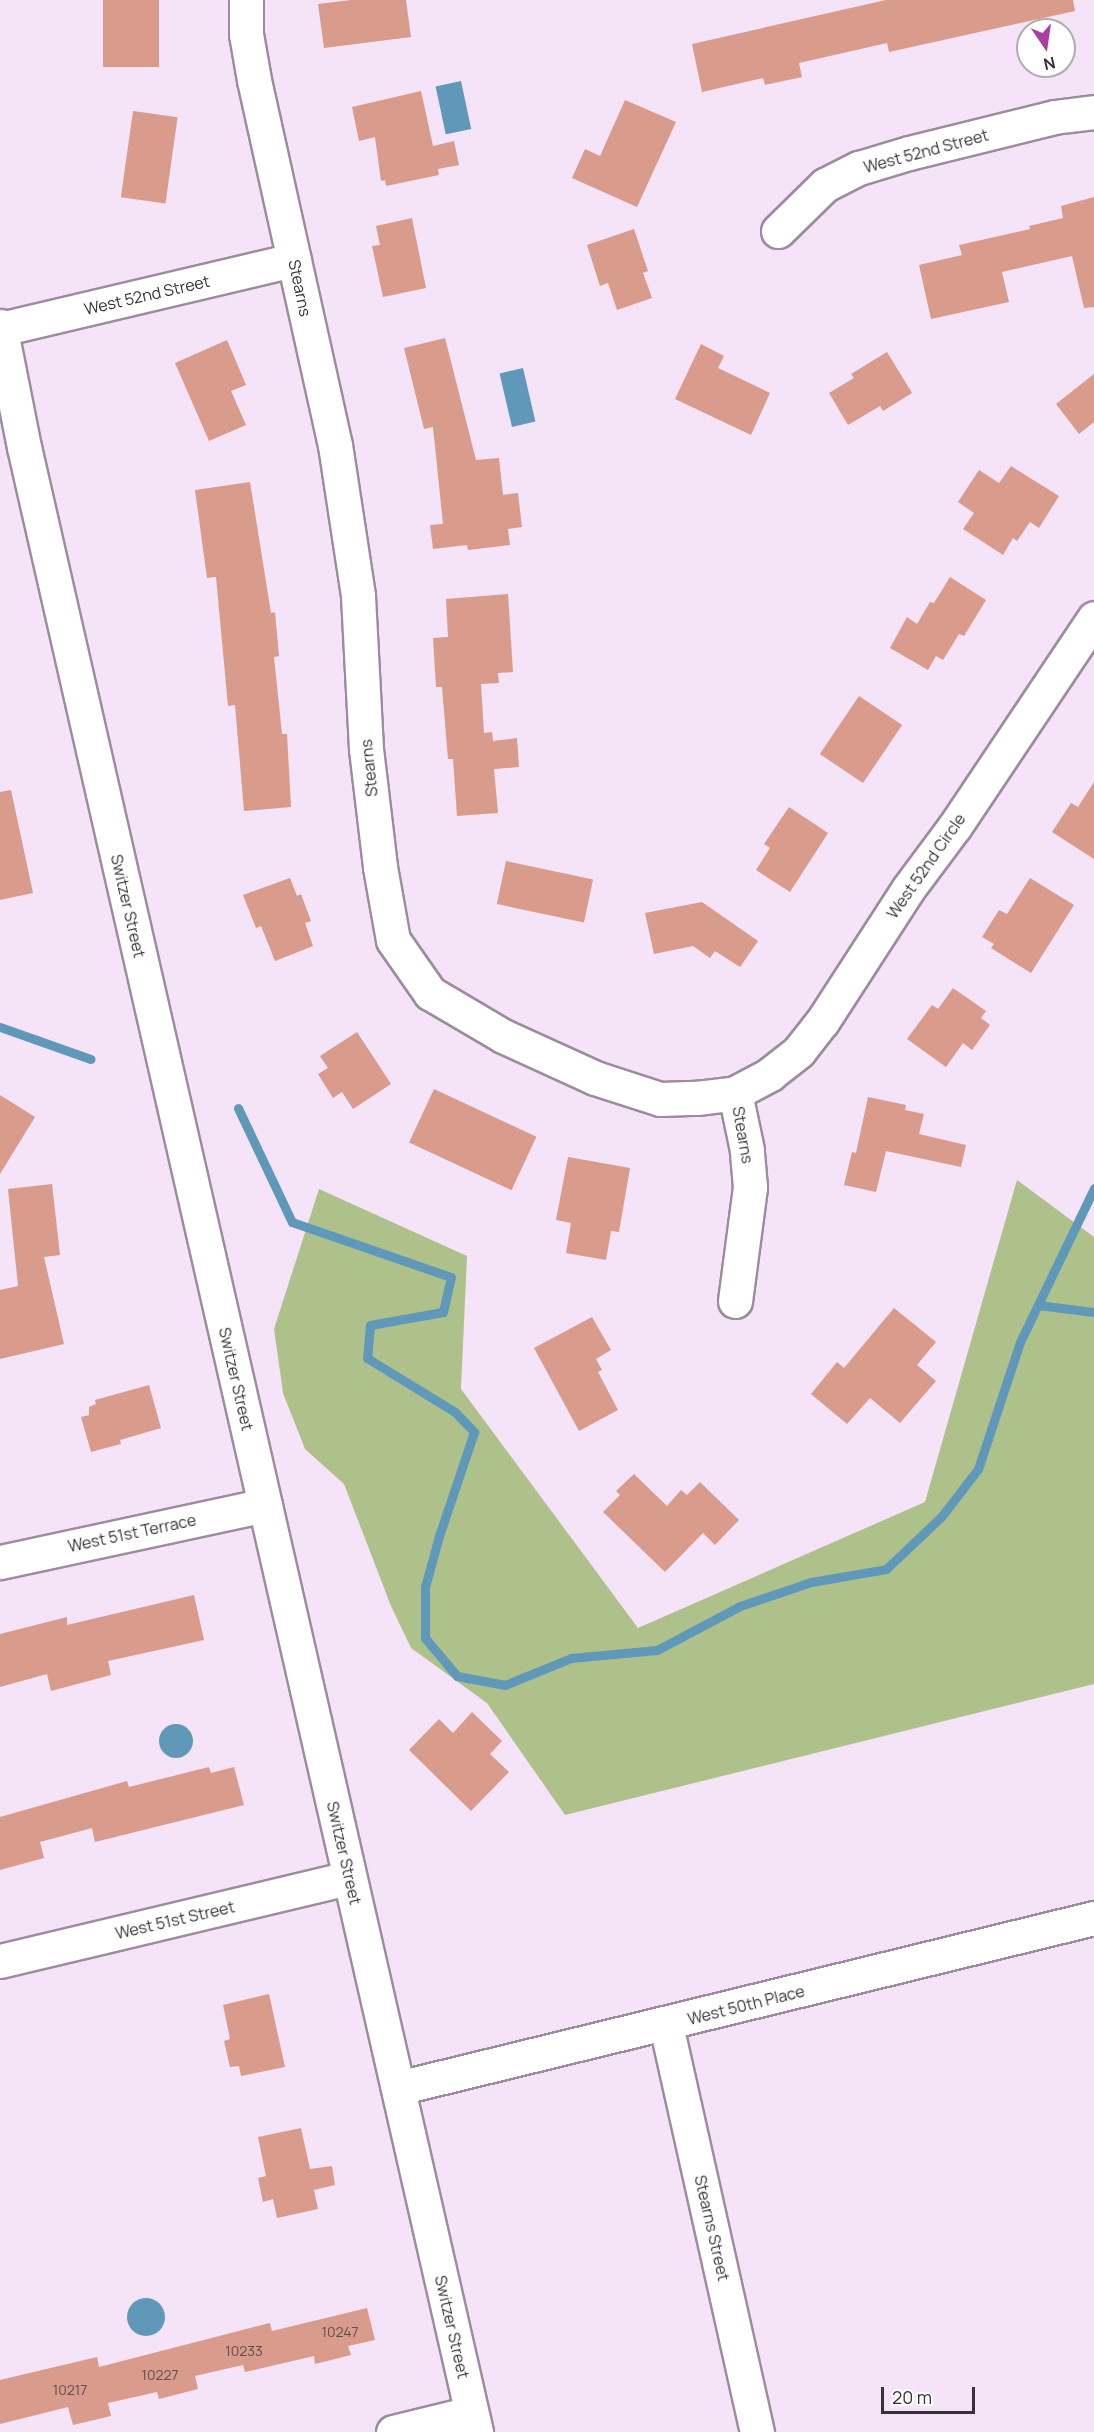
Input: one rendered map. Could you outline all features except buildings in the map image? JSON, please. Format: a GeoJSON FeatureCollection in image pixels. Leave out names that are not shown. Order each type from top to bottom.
{"type":"FeatureCollection","features":[{"type":"Feature","properties":{"kind":"street","name":"Stearns"},"geometry":{"type":"LineString","coordinates":[[246,0],[246,34],[254,81],[334,445],[358,597],[366,749],[380,867],[393,940],[430,993],[502,1036],[595,1078],[660,1099],[697,1098],[735,1093],[747,1150],[750,1186],[735,1301]]}},
{"type":"Feature","properties":{"kind":"street","name":"West 52nd Street"},"geometry":{"type":"LineString","coordinates":[[778,231],[825,185],[860,168],[909,153],[1053,117],[1094,112]]}},
{"type":"Feature","properties":{"kind":"street","name":"West 52nd Street"},"geometry":{"type":"LineString","coordinates":[[0,328],[294,260]]}},
{"type":"Feature","properties":{"kind":"street","name":"Switzer Street"},"geometry":{"type":"LineString","coordinates":[[0,328],[12,449],[265,1505],[473,2423]]}},
{"type":"Feature","properties":{"kind":"street","name":"West 52nd Circle"},"geometry":{"type":"LineString","coordinates":[[735,1093],[770,1074],[799,1051],[822,1022],[908,889],[955,826],[1094,618]]}},
{"type":"Feature","properties":{"kind":"street","name":"West 51st Terrace"},"geometry":{"type":"LineString","coordinates":[[0,1562],[265,1505]]}},
{"type":"Feature","properties":{"kind":"street","name":"West 51st Street"},"geometry":{"type":"LineString","coordinates":[[0,1961],[349,1878]]}},
{"type":"Feature","properties":{"kind":"street","name":"West 50th Place"},"geometry":{"type":"LineString","coordinates":[[398,2088],[666,2025],[1094,1918]]}},
{"type":"Feature","properties":{"kind":"street","name":"Stearns Street"},"geometry":{"type":"LineString","coordinates":[[666,2025],[757,2432]]}},
{"type":"Feature","properties":{"kind":"street"},"geometry":{"type":"LineString","coordinates":[[393,2432],[473,2423]]}},
{"type":"Feature","properties":{"kind":"green space"},"geometry":{"type":"Polygon","coordinates":[[[1017,1180],[1094,1237],[1094,1684],[565,1815],[487,1703],[411,1648],[391,1606],[344,1484],[305,1449],[283,1393],[274,1329],[319,1189],[467,1256],[461,1389],[638,1628],[925,1502],[1017,1180]]]}},
{"type":"Feature","properties":{"kind":"water"},"geometry":{"type":"Polygon","coordinates":[[[461,81],[471,129],[446,134],[436,86],[461,81]]]}},
{"type":"Feature","properties":{"kind":"water"},"geometry":{"type":"Polygon","coordinates":[[[523,368],[535,422],[512,427],[500,373],[523,368]]]}},
{"type":"Feature","properties":{"kind":"water"},"geometry":{"type":"Polygon","coordinates":[[[176,1724],[188,1729],[193,1741],[188,1753],[176,1758],[164,1753],[159,1741],[164,1729],[176,1724]]]}},
{"type":"Feature","properties":{"kind":"water"},"geometry":{"type":"Polygon","coordinates":[[[146,2298],[159,2304],[165,2317],[159,2330],[146,2336],[133,2330],[127,2317],[133,2304],[146,2298]]]}},
{"type":"Feature","properties":{"kind":"waterway"},"geometry":{"type":"LineString","coordinates":[[0,1027],[91,1059]]}},
{"type":"Feature","properties":{"kind":"waterway"},"geometry":{"type":"LineString","coordinates":[[238,1108],[292,1222],[451,1277],[443,1312],[370,1325],[367,1358],[455,1412],[474,1432],[439,1536],[425,1587],[425,1638],[457,1676],[505,1685],[571,1658],[657,1650],[740,1606],[811,1582],[886,1569],[941,1517],[978,1469],[1020,1342],[1094,1188]]}},
{"type":"Feature","properties":{"kind":"waterway"},"geometry":{"type":"LineString","coordinates":[[1038,1305],[1094,1312]]}}]}
